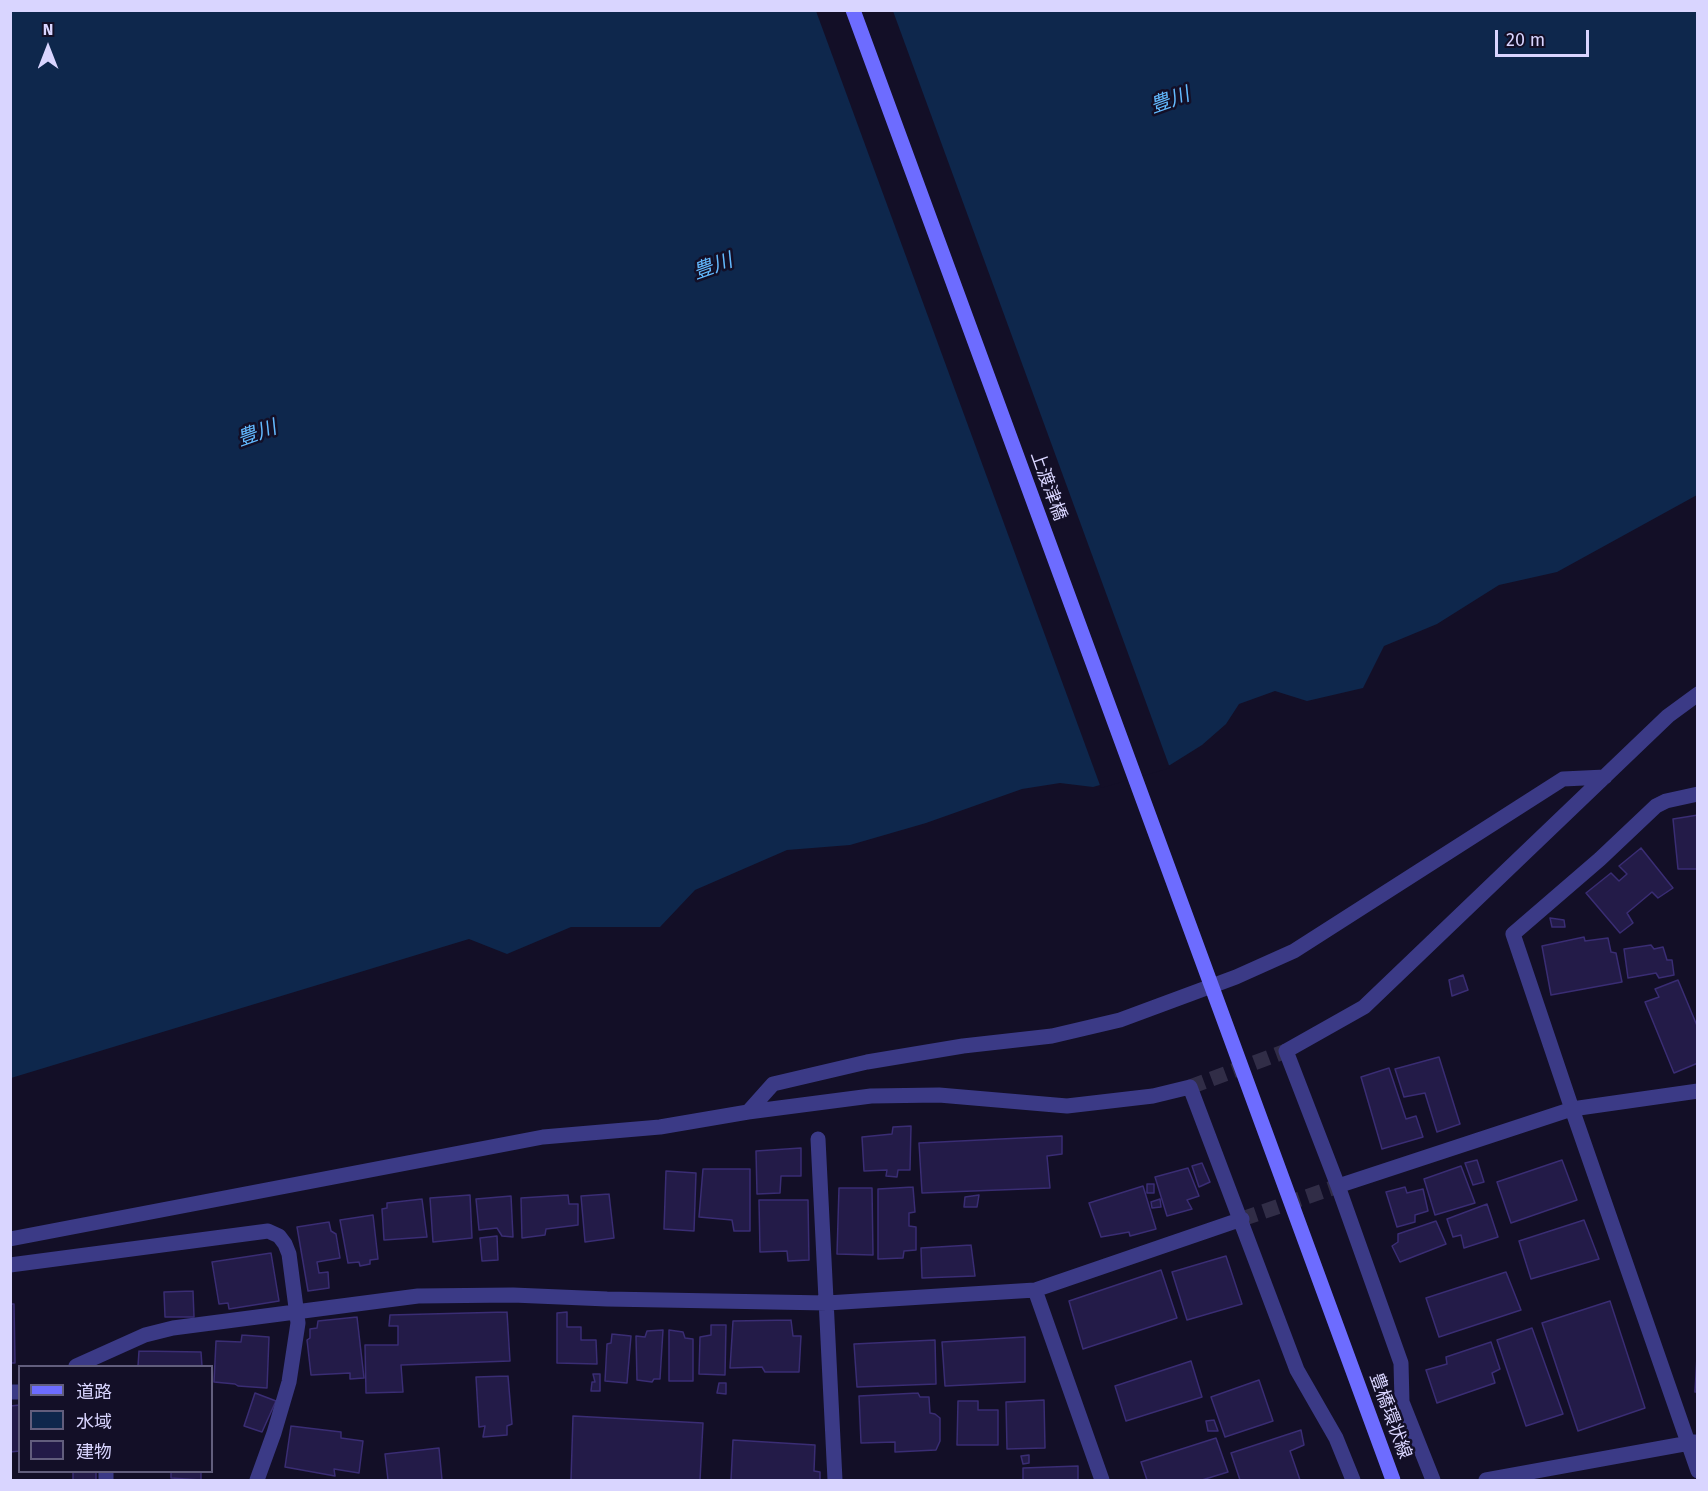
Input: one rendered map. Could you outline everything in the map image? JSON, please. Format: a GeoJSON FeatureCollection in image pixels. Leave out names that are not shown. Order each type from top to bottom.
{"type":"FeatureCollection","features":[{"type":"Feature","properties":{"kind":"main road","name":"上渡津橋"},"geometry":{"type":"LineString","coordinates":[[853,10],[1351,1366]]}},
{"type":"Feature","properties":{"kind":"main road","name":"豊橋環状線"},"geometry":{"type":"LineString","coordinates":[[1351,1366],[1393,1480]]}},
{"type":"Feature","properties":{"kind":"street"},"geometry":{"type":"LineString","coordinates":[[1433,1480],[1402,1402],[1401,1363],[1338,1186],[1286,1051],[1364,1007],[1668,716],[1698,694]]}},
{"type":"Feature","properties":{"kind":"street"},"geometry":{"type":"LineString","coordinates":[[748,1112],[773,1084],[867,1062],[963,1046],[1052,1036],[1120,1020],[1209,980],[1236,977],[1294,951],[1563,779],[1605,777]]}},
{"type":"Feature","properties":{"kind":"street"},"geometry":{"type":"LineString","coordinates":[[1698,794],[1666,801],[1656,806],[1600,859],[1513,934],[1572,1109],[1692,1442],[1698,1471]]}},
{"type":"Feature","properties":{"kind":"street"},"geometry":{"type":"LineString","coordinates":[[10,1239],[543,1137],[660,1127],[748,1112],[871,1096],[939,1095],[1067,1106],[1153,1096],[1190,1087],[1242,1219],[1297,1370],[1336,1438],[1353,1480]]}},
{"type":"Feature","properties":{"kind":"street"},"geometry":{"type":"LineString","coordinates":[[1338,1186],[1572,1109],[1698,1090]]}},
{"type":"Feature","properties":{"kind":"street"},"geometry":{"type":"LineString","coordinates":[[818,1139],[835,1480]]}},
{"type":"Feature","properties":{"kind":"street"},"geometry":{"type":"LineString","coordinates":[[80,1365],[99,1361],[145,1335],[173,1328],[418,1296],[513,1294],[608,1299],[827,1303],[1035,1290],[1242,1219]]}},
{"type":"Feature","properties":{"kind":"street"},"geometry":{"type":"LineString","coordinates":[[10,1265],[268,1231],[279,1236],[289,1254],[298,1323],[289,1382],[257,1480]]}},
{"type":"Feature","properties":{"kind":"street"},"geometry":{"type":"LineString","coordinates":[[1035,1290],[1102,1480]]}},
{"type":"Feature","properties":{"kind":"street"},"geometry":{"type":"LineString","coordinates":[[1486,1480],[1692,1442]]}},
{"type":"Feature","properties":{"kind":"water","name":"豊川"},"geometry":{"type":"Polygon","coordinates":[[[11,11],[1697,11],[1697,495],[1557,572],[1499,585],[1437,624],[1384,646],[1363,688],[1307,701],[1275,691],[1239,704],[1226,724],[1202,745],[1170,765],[1093,787],[1060,783],[1022,789],[926,823],[850,845],[787,850],[695,890],[660,927],[571,927],[507,954],[469,939],[11,1078],[11,11]]]}},
{"type":"Feature","properties":{"kind":"pier"},"geometry":{"type":"Polygon","coordinates":[[[816,11],[893,11],[1170,768],[1101,788],[816,11]]]}},
{"type":"Feature","properties":{"kind":"building"},"geometry":{"type":"Polygon","coordinates":[[[1698,815],[1697,869],[1678,869],[1673,819],[1698,815]]]}},
{"type":"Feature","properties":{"kind":"building"},"geometry":{"type":"Polygon","coordinates":[[[1641,848],[1673,888],[1658,898],[1652,892],[1627,913],[1633,923],[1620,933],[1586,893],[1611,873],[1619,881],[1627,874],[1619,866],[1641,848]]]}},
{"type":"Feature","properties":{"kind":"building"},"geometry":{"type":"Polygon","coordinates":[[[1550,918],[1564,920],[1565,927],[1552,927],[1550,918]]]}},
{"type":"Feature","properties":{"kind":"building"},"geometry":{"type":"Polygon","coordinates":[[[1584,937],[1585,941],[1608,938],[1611,952],[1616,953],[1622,982],[1551,995],[1542,946],[1584,937]]]}},
{"type":"Feature","properties":{"kind":"building"},"geometry":{"type":"Polygon","coordinates":[[[1651,945],[1654,949],[1663,947],[1667,960],[1672,960],[1674,975],[1659,978],[1656,973],[1628,978],[1624,949],[1651,945]]]}},
{"type":"Feature","properties":{"kind":"building"},"geometry":{"type":"Polygon","coordinates":[[[1463,975],[1468,990],[1452,996],[1449,980],[1463,975]]]}},
{"type":"Feature","properties":{"kind":"building"},"geometry":{"type":"Polygon","coordinates":[[[1678,980],[1698,1028],[1698,1063],[1674,1073],[1645,1002],[1659,997],[1655,989],[1678,980]]]}},
{"type":"Feature","properties":{"kind":"building"},"geometry":{"type":"Polygon","coordinates":[[[1439,1057],[1460,1124],[1437,1132],[1425,1093],[1404,1097],[1395,1069],[1439,1057]]]}},
{"type":"Feature","properties":{"kind":"building"},"geometry":{"type":"Polygon","coordinates":[[[1389,1068],[1406,1119],[1416,1116],[1423,1137],[1382,1149],[1361,1077],[1389,1068]]]}},
{"type":"Feature","properties":{"kind":"building"},"geometry":{"type":"Polygon","coordinates":[[[911,1126],[910,1170],[898,1170],[897,1177],[886,1176],[887,1170],[864,1171],[862,1137],[892,1134],[893,1127],[911,1126]]]}},
{"type":"Feature","properties":{"kind":"building"},"geometry":{"type":"Polygon","coordinates":[[[1062,1136],[1062,1154],[1047,1156],[1050,1188],[922,1193],[919,1143],[1062,1136]]]}},
{"type":"Feature","properties":{"kind":"building"},"geometry":{"type":"Polygon","coordinates":[[[801,1148],[801,1176],[781,1176],[780,1193],[757,1194],[756,1151],[801,1148]]]}},
{"type":"Feature","properties":{"kind":"building"},"geometry":{"type":"Polygon","coordinates":[[[1477,1160],[1484,1182],[1473,1185],[1465,1163],[1477,1160]]]}},
{"type":"Feature","properties":{"kind":"building"},"geometry":{"type":"Polygon","coordinates":[[[1562,1160],[1577,1200],[1511,1223],[1497,1182],[1562,1160]]]}},
{"type":"Feature","properties":{"kind":"building"},"geometry":{"type":"Polygon","coordinates":[[[1202,1163],[1210,1182],[1199,1187],[1192,1166],[1202,1163]]]}},
{"type":"Feature","properties":{"kind":"building"},"geometry":{"type":"Polygon","coordinates":[[[1461,1166],[1475,1203],[1435,1215],[1424,1179],[1461,1166]]]}},
{"type":"Feature","properties":{"kind":"building"},"geometry":{"type":"Polygon","coordinates":[[[1188,1168],[1199,1196],[1187,1200],[1192,1209],[1167,1216],[1155,1177],[1188,1168]]]}},
{"type":"Feature","properties":{"kind":"building"},"geometry":{"type":"Polygon","coordinates":[[[703,1169],[750,1169],[750,1231],[734,1231],[732,1220],[699,1217],[703,1169]]]}},
{"type":"Feature","properties":{"kind":"building"},"geometry":{"type":"Polygon","coordinates":[[[666,1171],[696,1173],[694,1231],[664,1229],[666,1171]]]}},
{"type":"Feature","properties":{"kind":"building"},"geometry":{"type":"Polygon","coordinates":[[[1147,1184],[1154,1184],[1154,1193],[1147,1193],[1147,1184]]]}},
{"type":"Feature","properties":{"kind":"building"},"geometry":{"type":"Polygon","coordinates":[[[1143,1186],[1156,1229],[1130,1236],[1129,1232],[1101,1237],[1089,1203],[1143,1186]]]}},
{"type":"Feature","properties":{"kind":"building"},"geometry":{"type":"Polygon","coordinates":[[[913,1187],[915,1212],[909,1213],[909,1226],[916,1227],[916,1250],[904,1251],[903,1258],[878,1259],[878,1189],[913,1187]]]}},
{"type":"Feature","properties":{"kind":"building"},"geometry":{"type":"Polygon","coordinates":[[[1405,1187],[1407,1193],[1423,1189],[1428,1211],[1415,1215],[1415,1222],[1397,1227],[1386,1192],[1405,1187]]]}},
{"type":"Feature","properties":{"kind":"building"},"geometry":{"type":"Polygon","coordinates":[[[839,1188],[872,1188],[873,1255],[837,1254],[839,1188]]]}},
{"type":"Feature","properties":{"kind":"building"},"geometry":{"type":"Polygon","coordinates":[[[609,1194],[614,1238],[585,1242],[581,1196],[609,1194]]]}},
{"type":"Feature","properties":{"kind":"building"},"geometry":{"type":"Polygon","coordinates":[[[470,1195],[472,1238],[433,1242],[430,1198],[470,1195]]]}},
{"type":"Feature","properties":{"kind":"building"},"geometry":{"type":"Polygon","coordinates":[[[568,1195],[569,1204],[578,1204],[578,1225],[546,1229],[545,1235],[522,1238],[521,1198],[568,1195]]]}},
{"type":"Feature","properties":{"kind":"building"},"geometry":{"type":"Polygon","coordinates":[[[979,1195],[977,1207],[964,1207],[965,1197],[979,1195]]]}},
{"type":"Feature","properties":{"kind":"building"},"geometry":{"type":"Polygon","coordinates":[[[511,1196],[513,1237],[502,1236],[497,1228],[479,1230],[476,1199],[511,1196]]]}},
{"type":"Feature","properties":{"kind":"building"},"geometry":{"type":"Polygon","coordinates":[[[422,1199],[427,1237],[384,1240],[382,1209],[387,1208],[387,1203],[422,1199]]]}},
{"type":"Feature","properties":{"kind":"building"},"geometry":{"type":"Polygon","coordinates":[[[1160,1199],[1161,1207],[1152,1208],[1151,1202],[1160,1199]]]}},
{"type":"Feature","properties":{"kind":"building"},"geometry":{"type":"Polygon","coordinates":[[[759,1200],[808,1200],[809,1260],[788,1261],[787,1251],[760,1252],[759,1200]]]}},
{"type":"Feature","properties":{"kind":"building"},"geometry":{"type":"Polygon","coordinates":[[[1487,1204],[1498,1237],[1464,1248],[1461,1235],[1453,1237],[1447,1219],[1487,1204]]]}},
{"type":"Feature","properties":{"kind":"building"},"geometry":{"type":"Polygon","coordinates":[[[373,1215],[378,1259],[370,1260],[370,1264],[360,1266],[359,1262],[348,1263],[340,1220],[373,1215]]]}},
{"type":"Feature","properties":{"kind":"building"},"geometry":{"type":"Polygon","coordinates":[[[1584,1220],[1599,1259],[1531,1279],[1519,1241],[1584,1220]]]}},
{"type":"Feature","properties":{"kind":"building"},"geometry":{"type":"Polygon","coordinates":[[[1436,1221],[1446,1244],[1400,1262],[1392,1246],[1398,1242],[1398,1234],[1436,1221]]]}},
{"type":"Feature","properties":{"kind":"building"},"geometry":{"type":"Polygon","coordinates":[[[329,1222],[331,1231],[336,1234],[340,1258],[317,1262],[319,1273],[328,1272],[329,1288],[308,1291],[297,1227],[329,1222]]]}},
{"type":"Feature","properties":{"kind":"building"},"geometry":{"type":"Polygon","coordinates":[[[497,1236],[498,1260],[482,1261],[480,1238],[497,1236]]]}},
{"type":"Feature","properties":{"kind":"building"},"geometry":{"type":"Polygon","coordinates":[[[971,1245],[975,1276],[922,1278],[921,1248],[971,1245]]]}},
{"type":"Feature","properties":{"kind":"building"},"geometry":{"type":"Polygon","coordinates":[[[271,1253],[279,1301],[229,1309],[228,1303],[219,1304],[212,1262],[271,1253]]]}},
{"type":"Feature","properties":{"kind":"building"},"geometry":{"type":"Polygon","coordinates":[[[1226,1256],[1242,1304],[1187,1320],[1172,1272],[1226,1256]]]}},
{"type":"Feature","properties":{"kind":"building"},"geometry":{"type":"Polygon","coordinates":[[[1161,1270],[1177,1318],[1083,1349],[1069,1301],[1161,1270]]]}},
{"type":"Feature","properties":{"kind":"building"},"geometry":{"type":"Polygon","coordinates":[[[1506,1272],[1521,1310],[1439,1337],[1426,1298],[1506,1272]]]}},
{"type":"Feature","properties":{"kind":"building"},"geometry":{"type":"Polygon","coordinates":[[[193,1291],[194,1317],[165,1317],[164,1292],[193,1291]]]}},
{"type":"Feature","properties":{"kind":"building"},"geometry":{"type":"Polygon","coordinates":[[[1610,1301],[1645,1408],[1578,1431],[1542,1323],[1610,1301]]]}},
{"type":"Feature","properties":{"kind":"building"},"geometry":{"type":"Polygon","coordinates":[[[10,1304],[14,1304],[15,1363],[10,1363],[10,1304]]]}},
{"type":"Feature","properties":{"kind":"building"},"geometry":{"type":"Polygon","coordinates":[[[507,1312],[510,1361],[401,1365],[403,1392],[366,1393],[365,1345],[398,1345],[398,1326],[389,1326],[390,1315],[507,1312]]]}},
{"type":"Feature","properties":{"kind":"building"},"geometry":{"type":"Polygon","coordinates":[[[567,1312],[567,1327],[581,1327],[581,1340],[596,1340],[597,1364],[557,1363],[557,1313],[567,1312]]]}},
{"type":"Feature","properties":{"kind":"building"},"geometry":{"type":"Polygon","coordinates":[[[357,1317],[364,1378],[350,1379],[350,1373],[311,1375],[307,1340],[310,1338],[310,1329],[317,1328],[318,1321],[357,1317]]]}},
{"type":"Feature","properties":{"kind":"building"},"geometry":{"type":"Polygon","coordinates":[[[791,1320],[793,1336],[801,1336],[799,1372],[765,1372],[762,1367],[730,1368],[733,1321],[791,1320]]]}},
{"type":"Feature","properties":{"kind":"building"},"geometry":{"type":"Polygon","coordinates":[[[711,1325],[726,1325],[725,1375],[699,1374],[700,1337],[711,1335],[711,1325]]]}},
{"type":"Feature","properties":{"kind":"building"},"geometry":{"type":"Polygon","coordinates":[[[1532,1328],[1563,1414],[1526,1426],[1497,1340],[1532,1328]]]}},
{"type":"Feature","properties":{"kind":"building"},"geometry":{"type":"Polygon","coordinates":[[[663,1330],[660,1379],[654,1379],[652,1382],[637,1380],[636,1336],[645,1337],[647,1331],[663,1330]]]}},
{"type":"Feature","properties":{"kind":"building"},"geometry":{"type":"Polygon","coordinates":[[[669,1330],[683,1332],[685,1338],[693,1339],[693,1381],[669,1381],[669,1330]]]}},
{"type":"Feature","properties":{"kind":"building"},"geometry":{"type":"Polygon","coordinates":[[[612,1334],[631,1336],[627,1383],[605,1381],[607,1344],[611,1343],[612,1334]]]}},
{"type":"Feature","properties":{"kind":"building"},"geometry":{"type":"Polygon","coordinates":[[[242,1335],[269,1337],[267,1388],[214,1382],[216,1341],[241,1342],[242,1335]]]}},
{"type":"Feature","properties":{"kind":"building"},"geometry":{"type":"Polygon","coordinates":[[[1025,1337],[1025,1382],[945,1386],[942,1342],[1025,1337]]]}},
{"type":"Feature","properties":{"kind":"building"},"geometry":{"type":"Polygon","coordinates":[[[935,1340],[936,1384],[857,1387],[854,1344],[935,1340]]]}},
{"type":"Feature","properties":{"kind":"building"},"geometry":{"type":"Polygon","coordinates":[[[1491,1342],[1500,1369],[1492,1373],[1495,1383],[1437,1403],[1426,1370],[1447,1364],[1446,1357],[1491,1342]]]}},
{"type":"Feature","properties":{"kind":"building"},"geometry":{"type":"Polygon","coordinates":[[[139,1351],[201,1352],[202,1365],[138,1365],[139,1351]]]}},
{"type":"Feature","properties":{"kind":"building"},"geometry":{"type":"Polygon","coordinates":[[[1697,1356],[1698,1392],[1695,1392],[1697,1356]]]}},
{"type":"Feature","properties":{"kind":"building"},"geometry":{"type":"Polygon","coordinates":[[[1191,1361],[1202,1397],[1126,1421],[1115,1386],[1191,1361]]]}},
{"type":"Feature","properties":{"kind":"building"},"geometry":{"type":"Polygon","coordinates":[[[593,1374],[600,1374],[600,1391],[591,1391],[592,1382],[595,1382],[593,1374]]]}},
{"type":"Feature","properties":{"kind":"building"},"geometry":{"type":"Polygon","coordinates":[[[508,1376],[512,1424],[507,1426],[507,1435],[483,1437],[485,1426],[479,1427],[476,1377],[508,1376]]]}},
{"type":"Feature","properties":{"kind":"building"},"geometry":{"type":"Polygon","coordinates":[[[1259,1380],[1273,1421],[1225,1437],[1211,1397],[1259,1380]]]}},
{"type":"Feature","properties":{"kind":"building"},"geometry":{"type":"Polygon","coordinates":[[[719,1383],[726,1383],[726,1394],[717,1393],[719,1383]]]}},
{"type":"Feature","properties":{"kind":"building"},"geometry":{"type":"Polygon","coordinates":[[[255,1393],[276,1401],[262,1432],[244,1426],[255,1393]]]}},
{"type":"Feature","properties":{"kind":"building"},"geometry":{"type":"Polygon","coordinates":[[[918,1393],[920,1397],[929,1397],[930,1413],[940,1418],[940,1441],[936,1450],[895,1452],[895,1442],[861,1443],[859,1396],[918,1393]]]}},
{"type":"Feature","properties":{"kind":"building"},"geometry":{"type":"Polygon","coordinates":[[[1044,1400],[1045,1448],[1007,1449],[1006,1402],[1044,1400]]]}},
{"type":"Feature","properties":{"kind":"building"},"geometry":{"type":"Polygon","coordinates":[[[958,1401],[978,1401],[978,1410],[998,1410],[998,1445],[957,1445],[958,1401]]]}},
{"type":"Feature","properties":{"kind":"building"},"geometry":{"type":"Polygon","coordinates":[[[18,1405],[18,1451],[10,1452],[10,1406],[18,1405]]]}},
{"type":"Feature","properties":{"kind":"building"},"geometry":{"type":"Polygon","coordinates":[[[573,1416],[703,1423],[700,1480],[571,1480],[573,1416]]]}},
{"type":"Feature","properties":{"kind":"building"},"geometry":{"type":"Polygon","coordinates":[[[1214,1420],[1218,1431],[1208,1431],[1206,1421],[1214,1420]]]}},
{"type":"Feature","properties":{"kind":"building"},"geometry":{"type":"Polygon","coordinates":[[[291,1426],[341,1432],[341,1438],[363,1441],[359,1473],[334,1469],[335,1476],[285,1467],[291,1426]]]}},
{"type":"Feature","properties":{"kind":"building"},"geometry":{"type":"Polygon","coordinates":[[[1301,1430],[1304,1445],[1290,1451],[1300,1480],[1240,1480],[1231,1453],[1301,1430]]]}},
{"type":"Feature","properties":{"kind":"building"},"geometry":{"type":"Polygon","coordinates":[[[1216,1438],[1228,1472],[1202,1480],[1147,1480],[1141,1462],[1216,1438]]]}},
{"type":"Feature","properties":{"kind":"building"},"geometry":{"type":"Polygon","coordinates":[[[733,1440],[815,1445],[814,1471],[820,1472],[820,1480],[731,1480],[733,1440]]]}},
{"type":"Feature","properties":{"kind":"building"},"geometry":{"type":"Polygon","coordinates":[[[439,1448],[442,1480],[388,1480],[385,1454],[439,1448]]]}},
{"type":"Feature","properties":{"kind":"building"},"geometry":{"type":"Polygon","coordinates":[[[1029,1455],[1029,1463],[1023,1464],[1021,1456],[1029,1455]]]}},
{"type":"Feature","properties":{"kind":"building"},"geometry":{"type":"Polygon","coordinates":[[[1078,1466],[1078,1480],[1023,1480],[1023,1468],[1078,1466]]]}},
{"type":"Feature","properties":{"kind":"building"},"geometry":{"type":"Polygon","coordinates":[[[73,1473],[96,1473],[96,1480],[73,1480],[73,1473]]]}},
{"type":"Feature","properties":{"kind":"building"},"geometry":{"type":"Polygon","coordinates":[[[171,1473],[201,1473],[201,1480],[171,1478],[171,1473]]]}},
{"type":"Feature","properties":{"kind":"tunnel"},"geometry":{"type":"LineString","coordinates":[[1190,1087],[1286,1051]]}},
{"type":"Feature","properties":{"kind":"tunnel"},"geometry":{"type":"LineString","coordinates":[[1242,1219],[1338,1186]]}}]}
